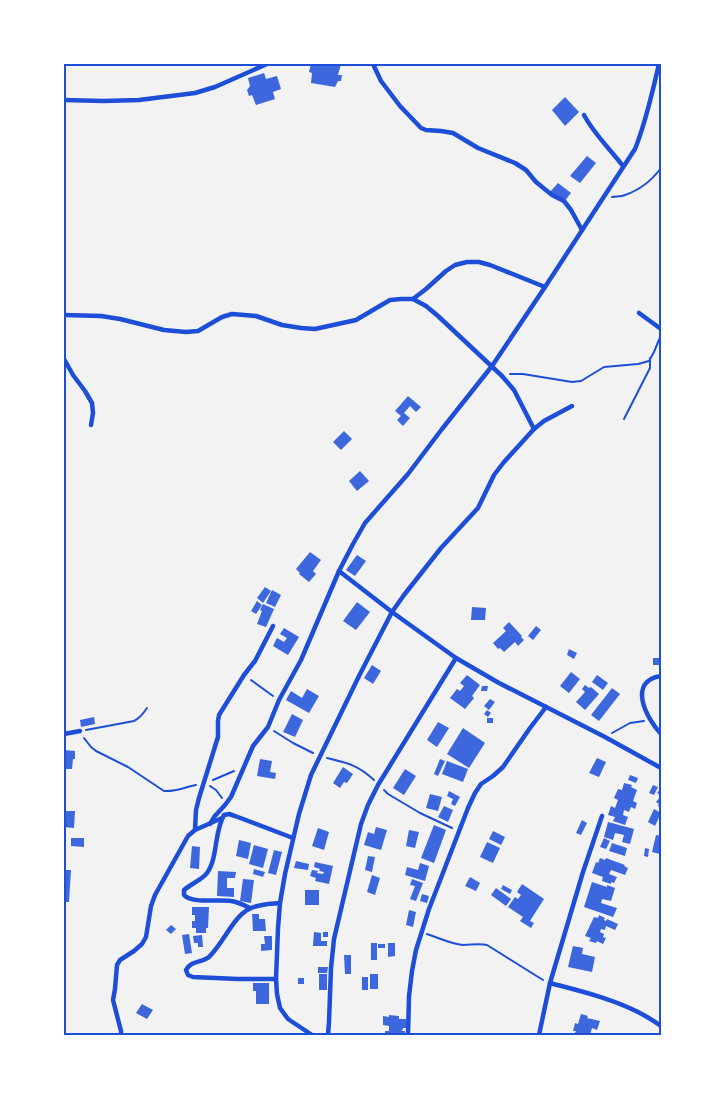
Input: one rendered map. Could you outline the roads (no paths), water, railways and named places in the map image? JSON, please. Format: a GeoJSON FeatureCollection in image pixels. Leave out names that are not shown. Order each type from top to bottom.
{"type":"FeatureCollection","features":[{"type":"Feature","properties":{"kind":"street"},"geometry":{"type":"LineString","coordinates":[[64,100],[139,100],[195,93],[215,87],[267,64]]}},
{"type":"Feature","properties":{"kind":"street"},"geometry":{"type":"LineString","coordinates":[[372,64],[381,81],[400,106],[421,128],[453,134],[478,148],[515,163],[526,170],[536,182],[552,195],[564,201],[582,230]]}},
{"type":"Feature","properties":{"kind":"street"},"geometry":{"type":"LineString","coordinates":[[210,824],[231,797],[253,746],[268,727],[279,700],[302,660],[339,571],[366,523],[408,474],[492,366],[634,149],[648,112],[659,64]]}},
{"type":"Feature","properties":{"kind":"street"},"geometry":{"type":"LineString","coordinates":[[655,82],[661,84]]}},
{"type":"Feature","properties":{"kind":"street"},"geometry":{"type":"LineString","coordinates":[[584,115],[596,134],[622,166]]}},
{"type":"Feature","properties":{"kind":"street"},"geometry":{"type":"LineString","coordinates":[[413,299],[446,271],[456,265],[467,262],[479,262],[490,265],[545,287]]}},
{"type":"Feature","properties":{"kind":"street"},"geometry":{"type":"LineString","coordinates":[[64,315],[101,316],[164,330],[186,332],[198,331],[222,317],[232,314],[256,316],[301,328],[315,328],[356,320],[390,300],[400,298],[413,299],[426,306],[438,316],[500,374],[514,390],[534,429]]}},
{"type":"Feature","properties":{"kind":"street"},"geometry":{"type":"LineString","coordinates":[[639,313],[661,329]]}},
{"type":"Feature","properties":{"kind":"street"},"geometry":{"type":"LineString","coordinates":[[64,359],[92,403],[91,425]]}},
{"type":"Feature","properties":{"kind":"street"},"geometry":{"type":"LineString","coordinates":[[312,1035],[288,1019],[280,1008],[276,979],[280,903],[293,838],[303,798],[311,776],[392,612],[442,548],[478,508],[494,475],[504,462],[534,429],[544,421],[572,406]]}},
{"type":"Feature","properties":{"kind":"street"},"geometry":{"type":"LineString","coordinates":[[339,571],[456,658],[499,683],[661,768]]}},
{"type":"Feature","properties":{"kind":"street"},"geometry":{"type":"LineString","coordinates":[[195,830],[196,810],[216,746],[220,715],[244,675],[255,661],[272,626]]}},
{"type":"Feature","properties":{"kind":"street"},"geometry":{"type":"LineString","coordinates":[[328,1035],[330,968],[334,939],[361,824],[378,785],[456,658]]}},
{"type":"Feature","properties":{"kind":"street"},"geometry":{"type":"LineString","coordinates":[[661,676],[652,677],[645,684],[642,697],[649,720],[661,734]]}},
{"type":"Feature","properties":{"kind":"street"},"geometry":{"type":"LineString","coordinates":[[408,1035],[412,971],[421,931],[475,793],[481,784],[502,767],[546,707]]}},
{"type":"Feature","properties":{"kind":"street"},"geometry":{"type":"LineString","coordinates":[[64,734],[80,731]]}},
{"type":"Feature","properties":{"kind":"street"},"geometry":{"type":"LineString","coordinates":[[121,1035],[112,1000],[117,964],[142,944],[146,937],[151,906],[155,895],[188,836],[195,830],[229,814],[293,838]]}},
{"type":"Feature","properties":{"kind":"street"},"geometry":{"type":"LineString","coordinates":[[539,1035],[550,983],[574,900],[602,816]]}},
{"type":"Feature","properties":{"kind":"street"},"geometry":{"type":"LineString","coordinates":[[222,818],[218,828],[209,871],[184,890],[184,895],[186,898],[196,900],[232,901],[250,908]]}},
{"type":"Feature","properties":{"kind":"street"},"geometry":{"type":"LineString","coordinates":[[276,979],[193,977],[188,975],[186,970],[192,963],[208,958],[241,914],[250,908],[280,903]]}},
{"type":"Feature","properties":{"kind":"street"},"geometry":{"type":"LineString","coordinates":[[550,983],[618,1003],[640,1012],[661,1026]]}}]}
